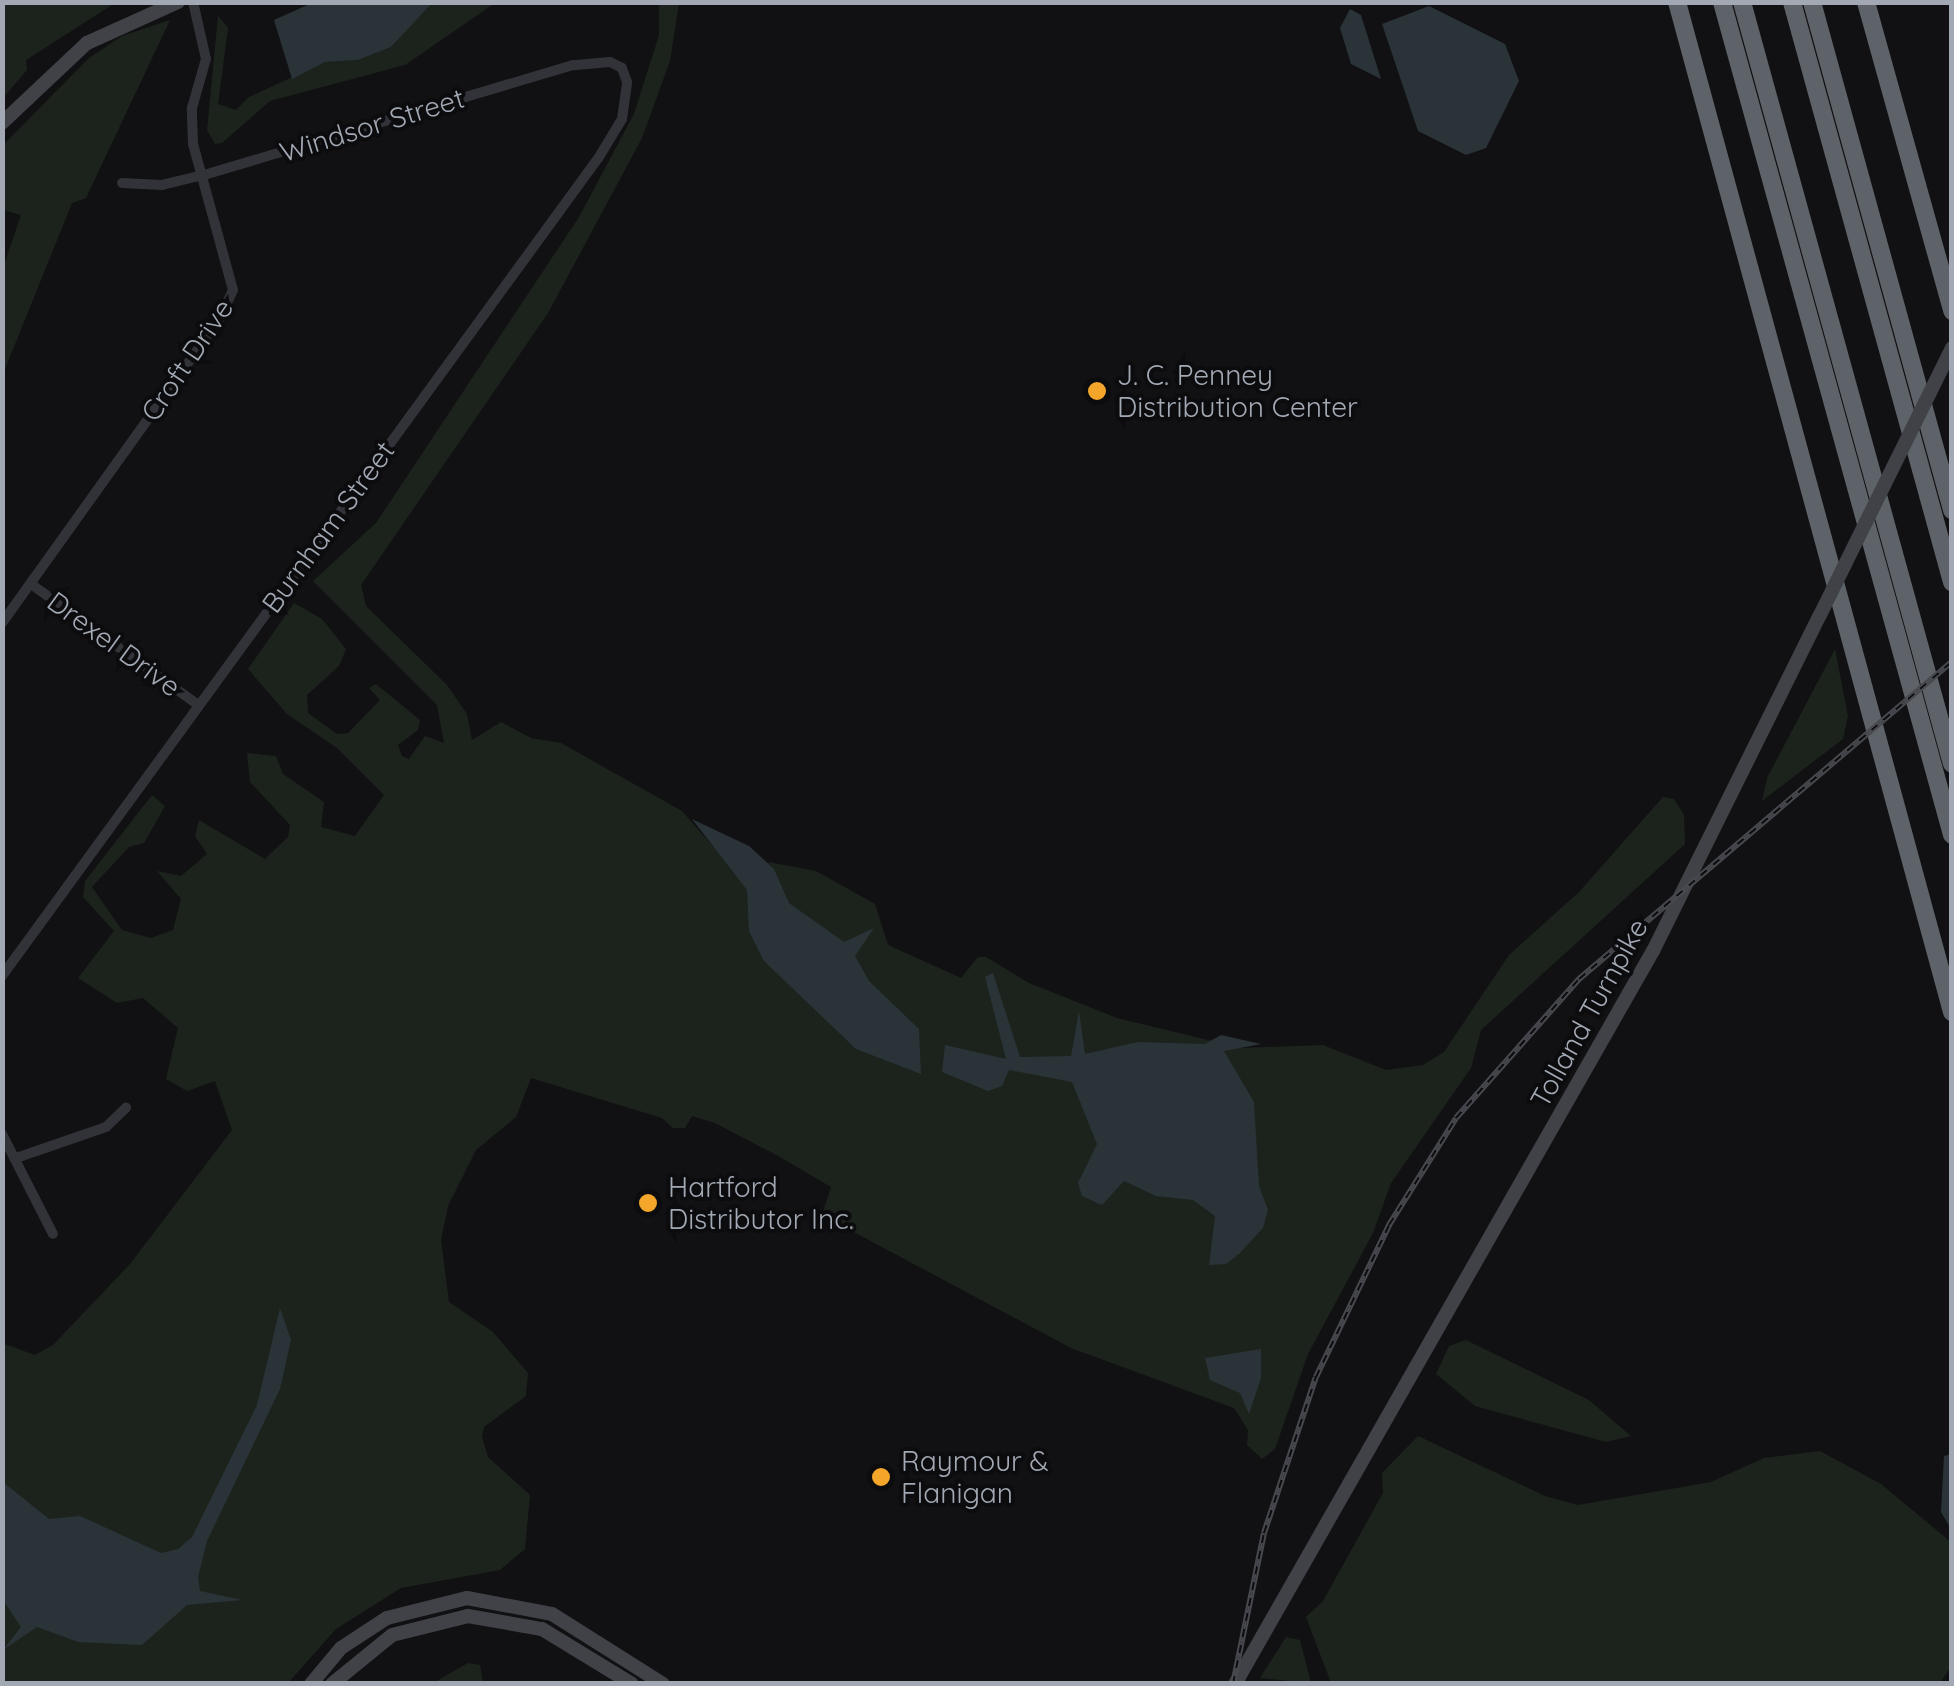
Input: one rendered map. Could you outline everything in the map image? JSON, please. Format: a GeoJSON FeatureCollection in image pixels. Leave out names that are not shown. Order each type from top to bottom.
{"type":"FeatureCollection","features":[{"type":"Feature","properties":{"kind":"highway"},"geometry":{"type":"LineString","coordinates":[[1667,2],[1705,108]]}},
{"type":"Feature","properties":{"kind":"highway"},"geometry":{"type":"LineString","coordinates":[[1677,2],[1952,1012]]}},
{"type":"Feature","properties":{"kind":"highway"},"geometry":{"type":"LineString","coordinates":[[1722,2],[1952,835]]}},
{"type":"Feature","properties":{"kind":"highway"},"geometry":{"type":"LineString","coordinates":[[1745,2],[1757,58],[1952,764]]}},
{"type":"Feature","properties":{"kind":"highway"},"geometry":{"type":"LineString","coordinates":[[1792,2],[1952,582]]}},
{"type":"Feature","properties":{"kind":"highway"},"geometry":{"type":"LineString","coordinates":[[1812,2],[1952,510]]}},
{"type":"Feature","properties":{"kind":"highway"},"geometry":{"type":"LineString","coordinates":[[1866,2],[1952,311]]}},
{"type":"Feature","properties":{"kind":"main road"},"geometry":{"type":"LineString","coordinates":[[2,122],[87,43],[178,2]]}},
{"type":"Feature","properties":{"kind":"main road","name":"Tolland Turnpike"},"geometry":{"type":"LineString","coordinates":[[1234,1684],[1653,952],[1952,348]]}},
{"type":"Feature","properties":{"kind":"main road"},"geometry":{"type":"LineString","coordinates":[[311,1684],[361,1633],[427,1604],[506,1601],[578,1628],[664,1684]]}},
{"type":"Feature","properties":{"kind":"main road"},"geometry":{"type":"LineString","coordinates":[[332,1684],[379,1642],[441,1618],[504,1618],[568,1642],[632,1684]]}},
{"type":"Feature","properties":{"kind":"main road"},"geometry":{"type":"LineString","coordinates":[[568,1642],[578,1628]]}},
{"type":"Feature","properties":{"kind":"street","name":"Croft Drive"},"geometry":{"type":"LineString","coordinates":[[2,623],[229,306],[234,290],[191,124],[205,37],[193,2]]}},
{"type":"Feature","properties":{"kind":"street","name":"Windsor Street"},"geometry":{"type":"LineString","coordinates":[[122,183],[162,185],[204,175],[572,66],[610,62],[622,68]]}},
{"type":"Feature","properties":{"kind":"street","name":"Burnham Street"},"geometry":{"type":"LineString","coordinates":[[2,976],[600,157],[622,119],[627,96],[622,68]]}},
{"type":"Feature","properties":{"kind":"street","name":"Drexel Drive"},"geometry":{"type":"LineString","coordinates":[[31,584],[198,705]]}},
{"type":"Feature","properties":{"kind":"street"},"geometry":{"type":"LineString","coordinates":[[19,1157],[106,1127],[126,1108]]}},
{"type":"Feature","properties":{"kind":"street"},"geometry":{"type":"LineString","coordinates":[[2,1134],[19,1157],[54,1234]]}},
{"type":"Feature","properties":{"kind":"shaded area"},"geometry":{"type":"Polygon","coordinates":[[[3,2],[115,3],[26,60],[27,70],[3,98],[3,2]]]}},
{"type":"Feature","properties":{"kind":"shaded area"},"geometry":{"type":"Polygon","coordinates":[[[314,2],[432,3],[391,47],[358,60],[325,62],[292,79],[274,20],[314,2]]]}},
{"type":"Feature","properties":{"kind":"shaded area"},"geometry":{"type":"Polygon","coordinates":[[[495,3],[405,65],[270,101],[222,143],[215,144],[207,130],[218,16],[228,28],[218,104],[236,110],[249,97],[325,62],[358,60],[391,47],[428,4],[495,3]]]}},
{"type":"Feature","properties":{"kind":"shaded area"},"geometry":{"type":"Polygon","coordinates":[[[659,3],[679,3],[670,61],[642,138],[548,313],[361,585],[366,606],[447,685],[467,714],[472,740],[501,722],[531,738],[561,743],[682,811],[732,868],[787,898],[768,862],[816,871],[875,904],[888,945],[961,978],[978,957],[986,957],[1029,983],[1117,1018],[1241,1048],[1323,1045],[1386,1070],[1423,1065],[1444,1052],[1509,955],[1579,892],[1663,797],[1674,799],[1684,815],[1685,844],[1481,1030],[1471,1068],[1391,1183],[1373,1233],[1308,1354],[1275,1449],[1262,1459],[1247,1445],[1248,1430],[1234,1408],[1071,1348],[822,1215],[831,1187],[715,1123],[692,1116],[685,1128],[673,1128],[662,1118],[531,1078],[516,1117],[476,1150],[448,1206],[441,1240],[449,1302],[493,1332],[528,1373],[526,1396],[484,1427],[482,1437],[488,1457],[530,1495],[525,1549],[500,1570],[401,1588],[336,1629],[288,1683],[3,1683],[2,1343],[35,1355],[53,1345],[130,1264],[232,1130],[215,1081],[187,1091],[166,1079],[178,1028],[143,998],[117,1003],[78,978],[114,931],[83,897],[85,881],[152,795],[165,806],[144,843],[129,847],[92,887],[122,930],[151,938],[173,930],[181,899],[157,871],[181,876],[207,854],[195,836],[199,820],[265,859],[288,837],[290,825],[250,782],[247,753],[276,756],[283,774],[324,802],[321,827],[355,836],[384,795],[337,748],[287,714],[248,669],[294,603],[322,619],[346,649],[339,666],[307,695],[308,713],[337,734],[348,733],[380,700],[369,688],[376,684],[420,720],[418,730],[398,745],[402,756],[409,759],[425,736],[444,743],[437,705],[313,581],[376,523],[579,217],[634,114],[659,35],[659,3]]]}},
{"type":"Feature","properties":{"kind":"shaded area"},"geometry":{"type":"Polygon","coordinates":[[[1429,6],[1505,44],[1519,81],[1486,148],[1466,155],[1418,131],[1382,24],[1429,6]]]}},
{"type":"Feature","properties":{"kind":"shaded area"},"geometry":{"type":"Polygon","coordinates":[[[1350,9],[1361,15],[1381,79],[1351,64],[1340,28],[1350,9]]]}},
{"type":"Feature","properties":{"kind":"shaded area"},"geometry":{"type":"Polygon","coordinates":[[[170,20],[86,198],[72,203],[3,374],[3,268],[21,215],[3,210],[3,145],[89,58],[122,36],[170,20]]]}},
{"type":"Feature","properties":{"kind":"shaded area"},"geometry":{"type":"Polygon","coordinates":[[[1835,649],[1848,716],[1843,739],[1762,801],[1767,778],[1835,649]]]}},
{"type":"Feature","properties":{"kind":"shaded area"},"geometry":{"type":"Polygon","coordinates":[[[692,819],[749,846],[774,869],[789,903],[844,942],[874,928],[855,956],[869,981],[919,1029],[921,1074],[856,1049],[764,961],[749,931],[747,890],[692,819]]]}},
{"type":"Feature","properties":{"kind":"shaded area"},"geometry":{"type":"Polygon","coordinates":[[[993,973],[1020,1057],[1071,1056],[1079,1011],[1085,1054],[1138,1042],[1205,1044],[1221,1035],[1261,1044],[1224,1051],[1254,1102],[1259,1186],[1268,1210],[1263,1228],[1240,1253],[1226,1264],[1209,1265],[1215,1216],[1193,1200],[1156,1196],[1124,1181],[1102,1205],[1082,1196],[1078,1183],[1097,1144],[1072,1082],[1009,1070],[1002,1086],[988,1091],[942,1072],[945,1045],[1006,1059],[985,977],[993,973]]]}},
{"type":"Feature","properties":{"kind":"shaded area"},"geometry":{"type":"Polygon","coordinates":[[[280,1308],[291,1340],[280,1389],[207,1541],[198,1577],[200,1591],[242,1600],[187,1605],[142,1645],[78,1642],[37,1627],[3,1650],[21,1627],[3,1600],[3,1482],[49,1519],[80,1516],[161,1553],[178,1549],[192,1537],[257,1405],[280,1308]]]}},
{"type":"Feature","properties":{"kind":"shaded area"},"geometry":{"type":"Polygon","coordinates":[[[1466,1340],[1589,1400],[1631,1436],[1606,1442],[1475,1406],[1436,1374],[1449,1346],[1466,1340]]]}},
{"type":"Feature","properties":{"kind":"shaded area"},"geometry":{"type":"Polygon","coordinates":[[[1261,1349],[1261,1378],[1249,1414],[1240,1393],[1210,1380],[1205,1358],[1261,1349]]]}},
{"type":"Feature","properties":{"kind":"shaded area"},"geometry":{"type":"Polygon","coordinates":[[[1418,1436],[1545,1496],[1578,1505],[1711,1482],[1764,1458],[1820,1451],[1881,1484],[1951,1542],[1951,1667],[1939,1684],[1331,1683],[1306,1617],[1323,1601],[1383,1493],[1382,1473],[1418,1436]]]}},
{"type":"Feature","properties":{"kind":"shaded area"},"geometry":{"type":"Polygon","coordinates":[[[1952,1454],[1951,1529],[1941,1512],[1944,1456],[1952,1454]]]}},
{"type":"Feature","properties":{"kind":"shaded area"},"geometry":{"type":"Polygon","coordinates":[[[1286,1637],[1300,1640],[1311,1683],[1260,1678],[1286,1637]]]}},
{"type":"Feature","properties":{"kind":"shaded area"},"geometry":{"type":"Polygon","coordinates":[[[468,1663],[480,1665],[483,1683],[433,1683],[468,1663]]]}},
{"type":"Feature","properties":{"kind":"railway"},"geometry":{"type":"LineString","coordinates":[[1233,1684],[1264,1533],[1316,1377],[1389,1225],[1456,1118],[1579,979],[1952,662]]}},
{"type":"Feature","properties":{"kind":"place","name":"J. C. Penney Distribution Center"},"geometry":{"type":"Point","coordinates":[1097,391]}},
{"type":"Feature","properties":{"kind":"place","name":"Hartford Distributor Inc."},"geometry":{"type":"Point","coordinates":[648,1203]}},
{"type":"Feature","properties":{"kind":"place","name":"Raymour & Flanigan"},"geometry":{"type":"Point","coordinates":[881,1477]}}]}
